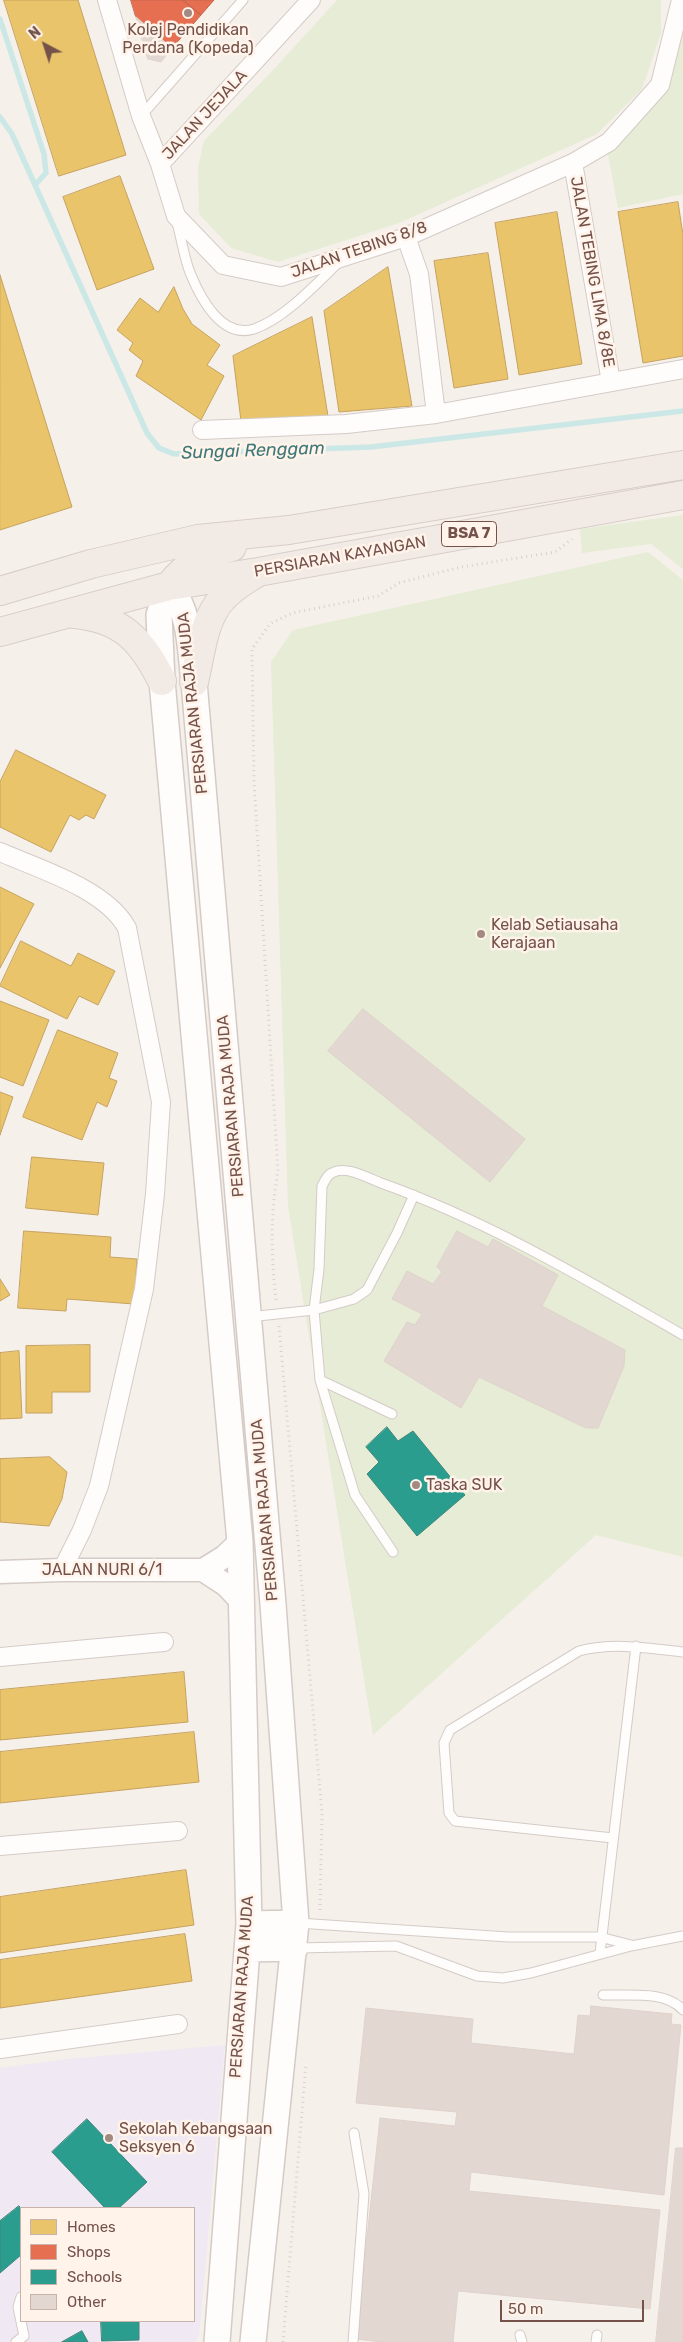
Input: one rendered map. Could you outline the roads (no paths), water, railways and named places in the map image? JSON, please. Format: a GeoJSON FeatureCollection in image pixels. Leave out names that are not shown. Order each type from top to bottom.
{"type":"FeatureCollection","features":[{"type":"Feature","properties":{"kind":"main road","name":"PERSIARAN KAYANGAN"},"geometry":{"type":"LineString","coordinates":[[0,593],[91,564],[198,539],[289,530],[683,465]]}},
{"type":"Feature","properties":{"kind":"main road","name":"PERSIARAN KAYANGAN"},"geometry":{"type":"LineString","coordinates":[[0,632],[169,586],[258,572],[683,495]]}},
{"type":"Feature","properties":{"kind":"main road","name":"BSA 7"},"geometry":{"type":"LineString","coordinates":[[0,593],[31,594],[128,571],[140,571],[169,586],[192,562],[210,552],[289,530]]}},
{"type":"Feature","properties":{"kind":"main road"},"geometry":{"type":"LineString","coordinates":[[194,682],[206,630],[214,609],[224,596],[258,572]]}},
{"type":"Feature","properties":{"kind":"main road","name":"PERSIARAN RAJA MUDA"},"geometry":{"type":"LineString","coordinates":[[169,586],[159,615],[162,681],[240,1542],[249,1924],[216,2340]]}},
{"type":"Feature","properties":{"kind":"main road","name":"PERSIARAN RAJA MUDA"},"geometry":{"type":"LineString","coordinates":[[169,586],[178,597],[185,611],[194,682],[273,1604],[296,1923],[295,1948],[253,2342]]}},
{"type":"Feature","properties":{"kind":"main road"},"geometry":{"type":"LineString","coordinates":[[67,614],[94,616],[121,627],[150,656],[162,681]]}},
{"type":"Feature","properties":{"kind":"main road"},"geometry":{"type":"LineString","coordinates":[[249,1924],[296,1923]]}},
{"type":"Feature","properties":{"kind":"main road"},"geometry":{"type":"LineString","coordinates":[[247,1948],[295,1948]]}},
{"type":"Feature","properties":{"kind":"street","name":"JALAN JEJALA"},"geometry":{"type":"LineString","coordinates":[[160,164],[310,0]]}},
{"type":"Feature","properties":{"kind":"street","name":"JALAN TEBING 8/8"},"geometry":{"type":"LineString","coordinates":[[111,3],[141,116],[160,164],[176,216],[223,264],[281,277],[347,254],[406,237],[573,163],[609,142],[660,85],[681,0]]}},
{"type":"Feature","properties":{"kind":"street","name":"JALAN TEBING LIMA 8/8E"},"geometry":{"type":"LineString","coordinates":[[573,163],[611,382]]}},
{"type":"Feature","properties":{"kind":"street"},"geometry":{"type":"LineString","coordinates":[[406,237],[419,274],[436,414]]}},
{"type":"Feature","properties":{"kind":"street"},"geometry":{"type":"LineString","coordinates":[[202,430],[346,424],[436,414],[683,369]]}},
{"type":"Feature","properties":{"kind":"street"},"geometry":{"type":"LineString","coordinates":[[0,852],[83,889],[121,918],[127,928],[161,1102],[155,1194],[144,1289],[99,1486],[82,1530],[62,1570]]}},
{"type":"Feature","properties":{"kind":"street"},"geometry":{"type":"LineString","coordinates":[[240,1542],[224,1557],[203,1570],[226,1586],[241,1601]]}},
{"type":"Feature","properties":{"kind":"street","name":"JALAN NURI 6/1"},"geometry":{"type":"LineString","coordinates":[[0,1572],[203,1570]]}},
{"type":"Feature","properties":{"kind":"street"},"geometry":{"type":"LineString","coordinates":[[0,1657],[164,1642]]}},
{"type":"Feature","properties":{"kind":"street"},"geometry":{"type":"LineString","coordinates":[[0,1846],[178,1831]]}},
{"type":"Feature","properties":{"kind":"street"},"geometry":{"type":"LineString","coordinates":[[0,2049],[178,2024]]}},
{"type":"Feature","properties":{"kind":"lane"},"geometry":{"type":"LineString","coordinates":[[141,116],[243,0]]}},
{"type":"Feature","properties":{"kind":"lane"},"geometry":{"type":"LineString","coordinates":[[176,216],[190,274],[213,315],[231,328],[253,330],[274,319],[306,294],[347,254]]}},
{"type":"Feature","properties":{"kind":"lane"},"geometry":{"type":"LineString","coordinates":[[394,1552],[355,1495],[320,1380],[314,1310],[322,1186],[326,1177],[334,1171],[352,1172],[414,1195],[535,1251],[683,1335]]}},
{"type":"Feature","properties":{"kind":"lane"},"geometry":{"type":"LineString","coordinates":[[249,1316],[314,1310],[354,1299],[367,1290],[414,1195]]}},
{"type":"Feature","properties":{"kind":"lane"},"geometry":{"type":"LineString","coordinates":[[320,1380],[392,1414]]}},
{"type":"Feature","properties":{"kind":"lane"},"geometry":{"type":"LineString","coordinates":[[613,1838],[455,1821],[449,1813],[444,1743],[450,1730],[578,1651],[595,1646],[636,1646],[683,1652]]}},
{"type":"Feature","properties":{"kind":"lane"},"geometry":{"type":"LineString","coordinates":[[600,1953],[600,1937],[636,1646]]}},
{"type":"Feature","properties":{"kind":"lane"},"geometry":{"type":"LineString","coordinates":[[296,1923],[508,1937],[600,1937],[631,1946]]}},
{"type":"Feature","properties":{"kind":"lane"},"geometry":{"type":"LineString","coordinates":[[295,1948],[396,1946],[477,1976],[503,1978],[531,1973],[600,1953],[683,1936]]}},
{"type":"Feature","properties":{"kind":"lane"},"geometry":{"type":"LineString","coordinates":[[603,1995],[660,1997],[671,2000],[683,2010]]}},
{"type":"Feature","properties":{"kind":"lane"},"geometry":{"type":"LineString","coordinates":[[353,2342],[364,2194],[354,2133]]}},
{"type":"Feature","properties":{"kind":"lane"},"geometry":{"type":"LineString","coordinates":[[20,2300],[18,2306],[20,2316]]}},
{"type":"Feature","properties":{"kind":"lane"},"geometry":{"type":"LineString","coordinates":[[16,2342],[24,2336],[21,2322]]}},
{"type":"Feature","properties":{"kind":"waterway"},"geometry":{"type":"LineString","coordinates":[[0,19],[44,154],[46,173],[35,185]]}},
{"type":"Feature","properties":{"kind":"waterway","name":"Sungai Renggam"},"geometry":{"type":"LineString","coordinates":[[0,117],[12,134],[147,433],[159,448],[174,454],[371,447],[683,411]]}},
{"type":"Feature","properties":{"kind":"place","name":"Kolej Pendidikan Perdana (Kopeda)"},"geometry":{"type":"Point","coordinates":[188,13]}},
{"type":"Feature","properties":{"kind":"place","name":"Kelab Setiausaha Kerajaan"},"geometry":{"type":"Point","coordinates":[481,934]}},
{"type":"Feature","properties":{"kind":"place","name":"Taska SUK"},"geometry":{"type":"Point","coordinates":[416,1485]}},
{"type":"Feature","properties":{"kind":"place","name":"Sekolah Kebangsaan Seksyen 6"},"geometry":{"type":"Point","coordinates":[109,2138]}}]}
